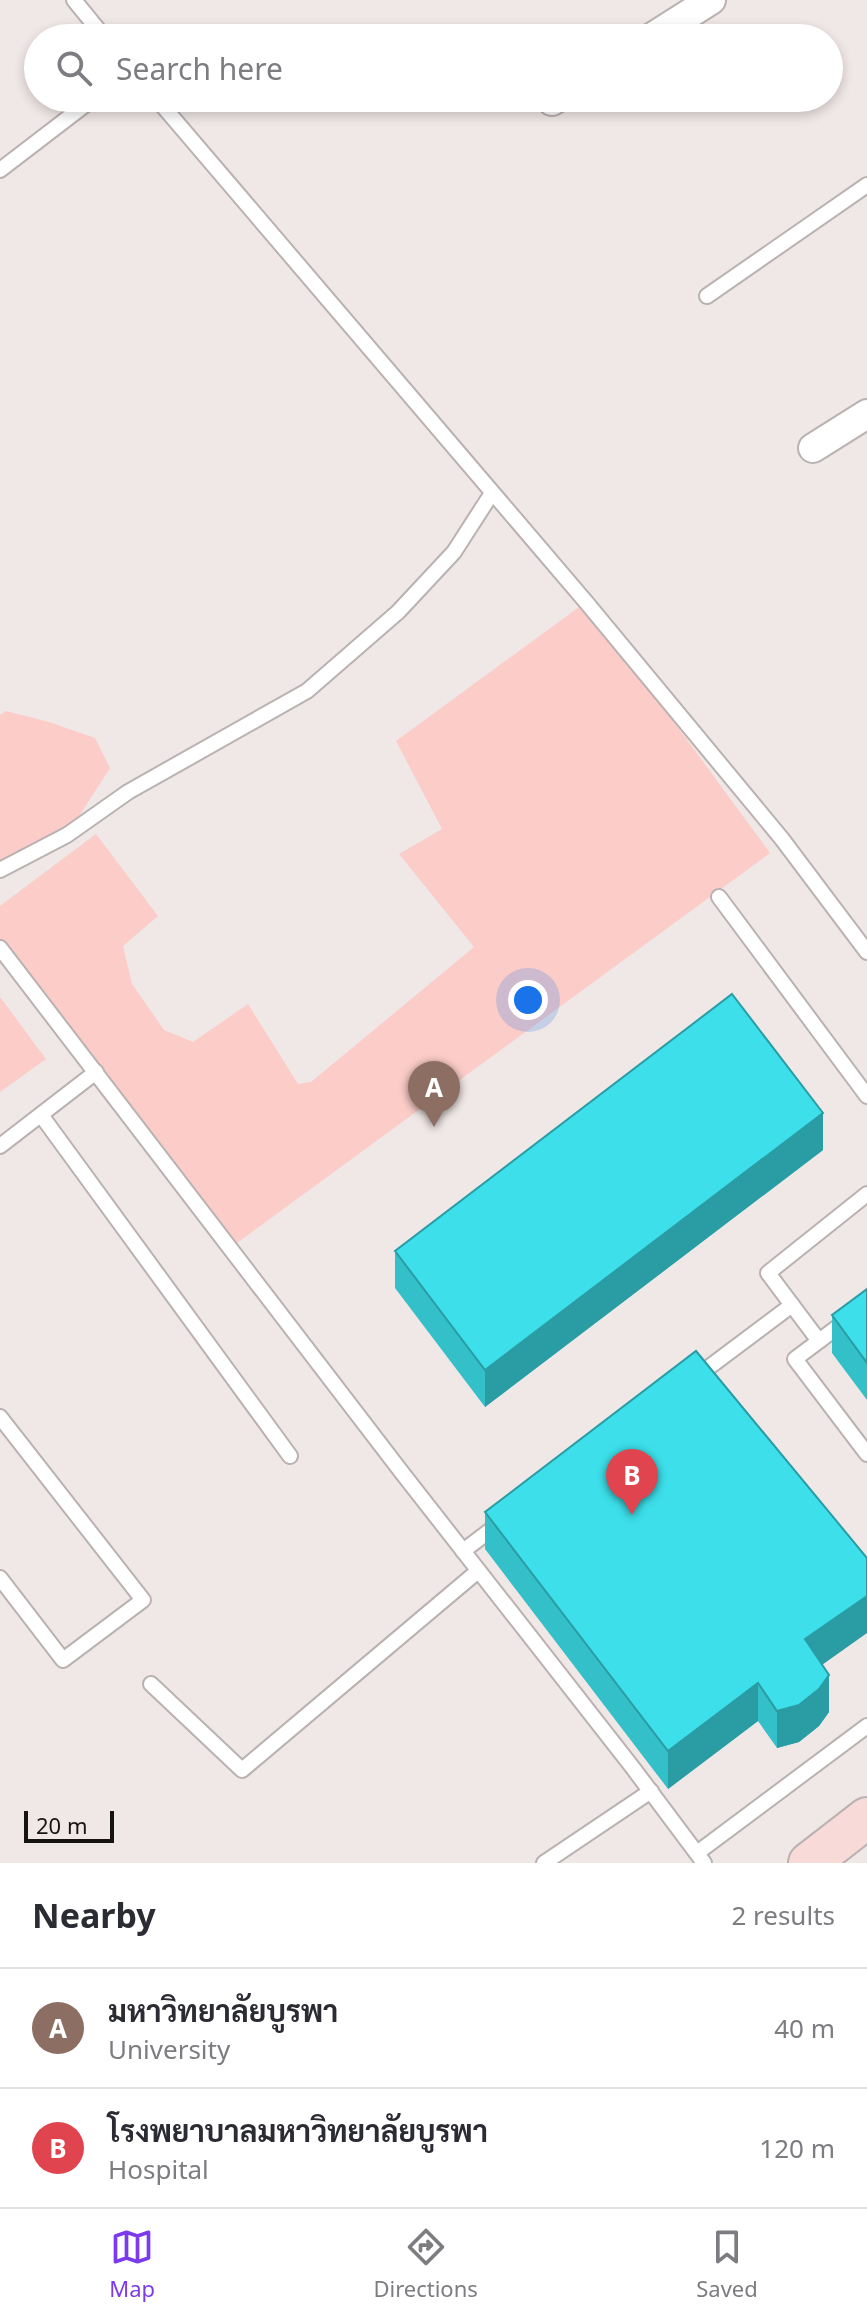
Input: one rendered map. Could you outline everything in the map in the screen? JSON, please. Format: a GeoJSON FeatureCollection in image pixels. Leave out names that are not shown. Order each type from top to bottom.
{"type":"FeatureCollection","features":[{"type":"Feature","properties":{"kind":"main road"},"geometry":{"type":"LineString","coordinates":[[809,1863],[867,1818]]}},
{"type":"Feature","properties":{"kind":"street"},"geometry":{"type":"LineString","coordinates":[[673,24],[711,0]]}},
{"type":"Feature","properties":{"kind":"street"},"geometry":{"type":"LineString","coordinates":[[813,448],[867,414]]}},
{"type":"Feature","properties":{"kind":"lane"},"geometry":{"type":"LineString","coordinates":[[74,0],[94,24]]}},
{"type":"Feature","properties":{"kind":"lane"},"geometry":{"type":"LineString","coordinates":[[0,170],[76,112]]}},
{"type":"Feature","properties":{"kind":"lane"},"geometry":{"type":"LineString","coordinates":[[168,112],[586,602],[782,839],[867,952]]}},
{"type":"Feature","properties":{"kind":"lane"},"geometry":{"type":"LineString","coordinates":[[707,296],[867,185]]}},
{"type":"Feature","properties":{"kind":"lane"},"geometry":{"type":"LineString","coordinates":[[0,870],[67,835],[128,792],[307,691],[398,612],[454,552],[492,493]]}},
{"type":"Feature","properties":{"kind":"lane"},"geometry":{"type":"LineString","coordinates":[[719,897],[867,1096]]}},
{"type":"Feature","properties":{"kind":"lane"},"geometry":{"type":"LineString","coordinates":[[0,948],[701,1858],[867,1726]]}},
{"type":"Feature","properties":{"kind":"lane"},"geometry":{"type":"LineString","coordinates":[[0,1146],[96,1072]]}},
{"type":"Feature","properties":{"kind":"lane"},"geometry":{"type":"LineString","coordinates":[[41,1115],[290,1456]]}},
{"type":"Feature","properties":{"kind":"lane"},"geometry":{"type":"LineString","coordinates":[[819,1341],[768,1273],[867,1194]]}},
{"type":"Feature","properties":{"kind":"lane"},"geometry":{"type":"LineString","coordinates":[[678,1390],[792,1305]]}},
{"type":"Feature","properties":{"kind":"lane"},"geometry":{"type":"LineString","coordinates":[[867,1305],[795,1359],[867,1454]]}},
{"type":"Feature","properties":{"kind":"lane"},"geometry":{"type":"LineString","coordinates":[[0,1417],[143,1600],[63,1660],[0,1578]]}},
{"type":"Feature","properties":{"kind":"lane"},"geometry":{"type":"LineString","coordinates":[[463,1551],[513,1513]]}},
{"type":"Feature","properties":{"kind":"lane"},"geometry":{"type":"LineString","coordinates":[[151,1684],[242,1770],[478,1571]]}},
{"type":"Feature","properties":{"kind":"lane"},"geometry":{"type":"LineString","coordinates":[[544,1863],[651,1791]]}},
{"type":"Feature","properties":{"kind":"shaded area"},"geometry":{"type":"Polygon","coordinates":[[[586,602],[770,853],[237,1243],[0,941],[0,906],[96,834],[158,916],[123,946],[132,984],[164,1030],[193,1042],[248,1004],[298,1084],[311,1082],[474,947],[399,854],[442,829],[396,741],[586,602]]]}},
{"type":"Feature","properties":{"kind":"shaded area"},"geometry":{"type":"Polygon","coordinates":[[[6,711],[95,738],[110,768],[67,835],[0,870],[0,715],[6,711]]]}},
{"type":"Feature","properties":{"kind":"shaded area"},"geometry":{"type":"Polygon","coordinates":[[[0,997],[46,1059],[0,1092],[0,997]]]}},
{"type":"Feature","properties":{"kind":"building"},"geometry":{"type":"Polygon","coordinates":[[[732,994],[823,1113],[485,1370],[395,1251],[732,994]]]}},
{"type":"Feature","properties":{"kind":"building"},"geometry":{"type":"Polygon","coordinates":[[[867,1289],[867,1363],[832,1315],[867,1289]]]}},
{"type":"Feature","properties":{"kind":"building"},"geometry":{"type":"Polygon","coordinates":[[[696,1351],[867,1558],[867,1596],[805,1639],[829,1675],[819,1689],[799,1705],[777,1711],[758,1683],[668,1751],[485,1512],[696,1351]]]}},
{"type":"Feature","properties":{"kind":"place","name":"มหาวิทยาลัยบูรพา"},"geometry":{"type":"Point","coordinates":[434,1127]}},
{"type":"Feature","properties":{"kind":"place","name":"โรงพยาบาลมหาวิทยาลัยบูรพา"},"geometry":{"type":"Point","coordinates":[632,1515]}}]}
